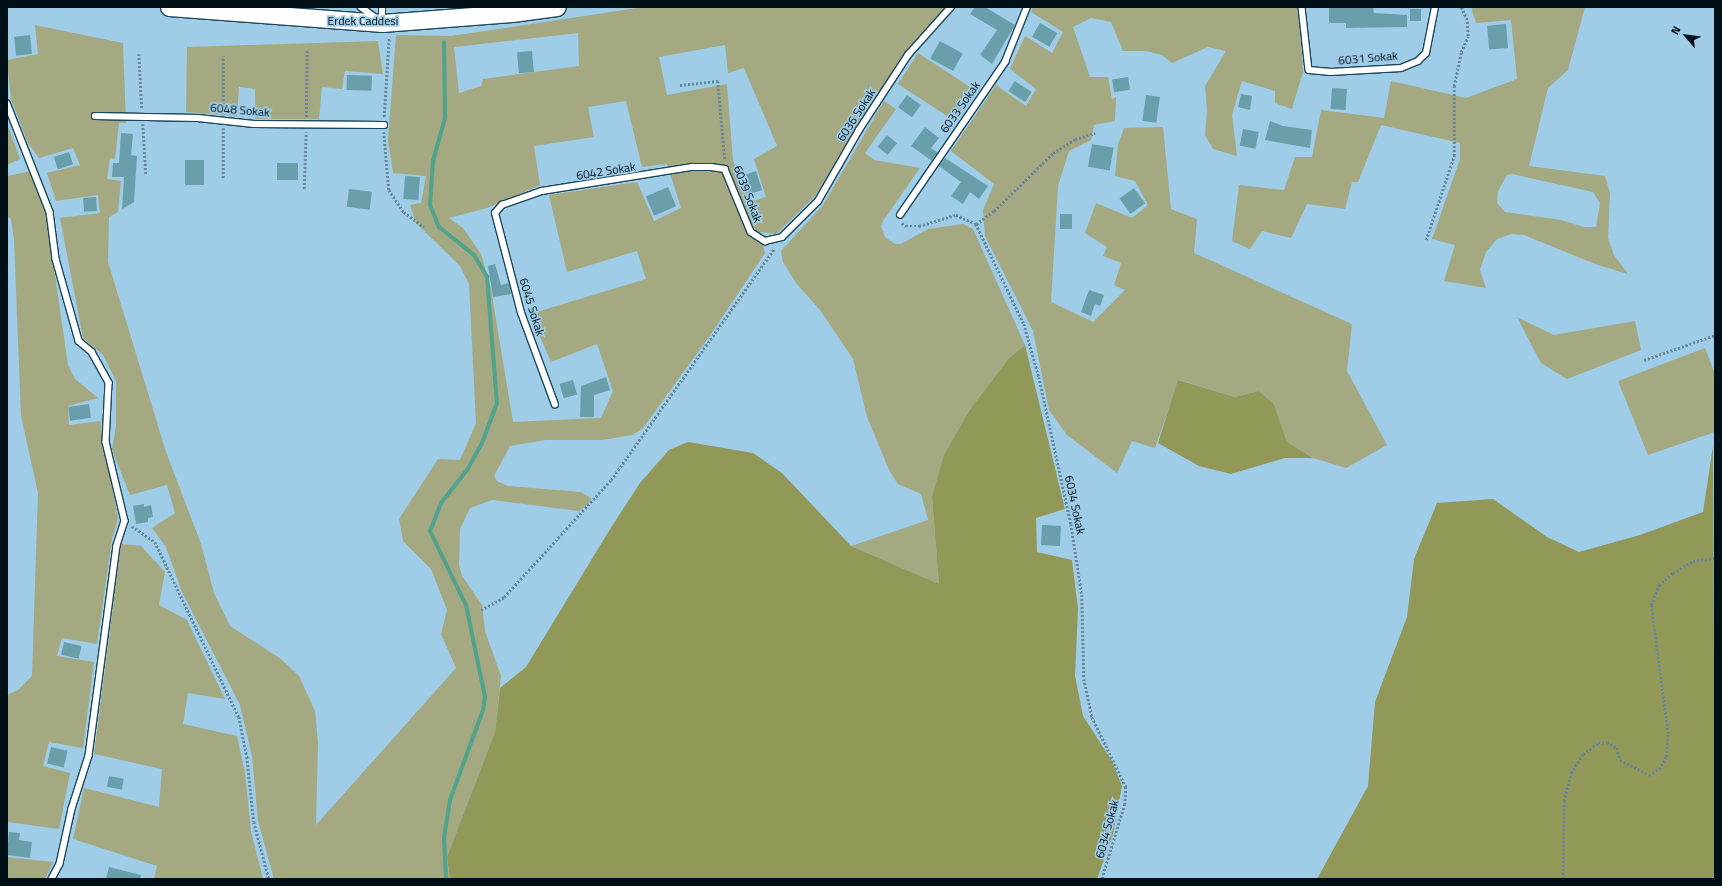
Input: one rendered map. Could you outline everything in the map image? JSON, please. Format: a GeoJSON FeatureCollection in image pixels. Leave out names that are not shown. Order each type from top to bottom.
{"type":"FeatureCollection","features":[{"type":"Feature","properties":{"kind":"main road","name":"Erdek Caddesi"},"geometry":{"type":"LineString","coordinates":[[169,7],[382,15],[512,14],[557,7]]}},
{"type":"Feature","properties":{"kind":"lane"},"geometry":{"type":"LineString","coordinates":[[362,7],[382,15]]}},
{"type":"Feature","properties":{"kind":"lane","name":"6036 Sokak"},"geometry":{"type":"LineString","coordinates":[[782,237],[818,201],[858,130],[908,55],[951,7]]}},
{"type":"Feature","properties":{"kind":"lane","name":"6033 Sokak"},"geometry":{"type":"LineString","coordinates":[[900,215],[1005,62],[1027,7]]}},
{"type":"Feature","properties":{"kind":"lane","name":"6031 Sokak"},"geometry":{"type":"LineString","coordinates":[[1302,7],[1309,70],[1356,72],[1401,68],[1418,61],[1426,53],[1435,7]]}},
{"type":"Feature","properties":{"kind":"lane"},"geometry":{"type":"LineString","coordinates":[[7,103],[50,212],[56,259],[78,341],[92,352],[109,383],[106,442],[125,521],[117,546],[89,756],[72,809],[60,864],[52,879]]}},
{"type":"Feature","properties":{"kind":"lane","name":"6048 Sokak"},"geometry":{"type":"LineString","coordinates":[[95,116],[198,118],[254,124],[384,125]]}},
{"type":"Feature","properties":{"kind":"lane","name":"6042 Sokak"},"geometry":{"type":"LineString","coordinates":[[495,213],[509,201],[542,191],[692,167],[725,169]]}},
{"type":"Feature","properties":{"kind":"lane","name":"6039 Sokak"},"geometry":{"type":"LineString","coordinates":[[725,169],[751,232],[764,241],[782,237]]}},
{"type":"Feature","properties":{"kind":"lane","name":"6045 Sokak"},"geometry":{"type":"LineString","coordinates":[[495,213],[521,313],[555,405]]}},
{"type":"Feature","properties":{"kind":"path"},"geometry":{"type":"LineString","coordinates":[[1426,240],[1454,156],[1454,86],[1461,52],[1468,36],[1467,20],[1461,7]]}},
{"type":"Feature","properties":{"kind":"path","name":"6039 Sokak"},"geometry":{"type":"LineString","coordinates":[[680,84],[718,81],[725,169]]}},
{"type":"Feature","properties":{"kind":"path"},"geometry":{"type":"LineString","coordinates":[[900,215],[901,222],[906,226],[956,215],[976,224],[994,211],[1053,153],[1075,140],[1095,133]]}},
{"type":"Feature","properties":{"kind":"path","name":"6034 Sokak"},"geometry":{"type":"LineString","coordinates":[[976,224],[1024,324],[1039,376],[1082,595],[1084,679],[1092,717],[1126,787],[1125,804],[1102,879]]}},
{"type":"Feature","properties":{"kind":"path"},"geometry":{"type":"LineString","coordinates":[[481,610],[504,597],[611,480],[782,237]]}},
{"type":"Feature","properties":{"kind":"path"},"geometry":{"type":"LineString","coordinates":[[1644,360],[1715,335]]}},
{"type":"Feature","properties":{"kind":"path"},"geometry":{"type":"LineString","coordinates":[[125,521],[155,542],[239,717],[247,757],[254,822],[269,879]]}},
{"type":"Feature","properties":{"kind":"path"},"geometry":{"type":"LineString","coordinates":[[1563,879],[1564,801],[1572,773],[1583,754],[1598,743],[1607,742],[1617,748],[1620,760],[1649,775],[1660,769],[1666,757],[1668,734],[1651,605],[1659,585],[1672,572],[1693,561],[1715,558]]}},
{"type":"Feature","properties":{"kind":"green space"},"geometry":{"type":"Polygon","coordinates":[[[644,7],[946,7],[900,62],[815,196],[776,234],[759,232],[765,253],[711,334],[643,428],[633,435],[602,440],[546,440],[510,446],[494,476],[497,481],[508,486],[581,492],[591,498],[589,503],[579,511],[492,500],[470,508],[460,529],[459,565],[462,576],[482,605],[485,631],[501,676],[495,732],[447,857],[450,879],[274,879],[258,821],[252,756],[240,705],[182,592],[166,547],[152,528],[175,513],[167,485],[130,495],[112,450],[116,426],[116,381],[103,355],[83,338],[60,218],[100,213],[98,195],[56,201],[47,173],[80,165],[73,148],[39,158],[28,143],[11,99],[7,60],[38,54],[35,25],[123,43],[126,123],[119,123],[115,159],[110,158],[107,179],[121,181],[118,212],[109,217],[108,262],[166,452],[201,544],[214,593],[230,626],[281,659],[299,676],[315,711],[318,743],[316,825],[456,668],[441,634],[447,610],[431,569],[403,541],[399,519],[438,459],[460,460],[476,423],[469,284],[460,266],[416,223],[410,205],[421,203],[426,176],[393,173],[388,140],[396,35],[451,36],[644,7]],[[578,33],[454,47],[459,93],[481,86],[483,79],[579,66],[578,33]],[[725,45],[659,57],[667,95],[727,84],[733,161],[750,202],[766,197],[754,159],[777,146],[744,68],[728,73],[725,45]],[[626,101],[588,107],[594,137],[534,146],[540,185],[487,208],[449,218],[463,228],[481,254],[491,289],[513,422],[601,418],[613,391],[597,344],[551,362],[530,314],[646,279],[637,251],[567,272],[549,195],[637,182],[654,221],[681,208],[667,164],[642,167],[626,101]]]}},
{"type":"Feature","properties":{"kind":"green space"},"geometry":{"type":"Polygon","coordinates":[[[1033,7],[1299,7],[1303,72],[1292,109],[1275,103],[1275,91],[1242,81],[1232,115],[1237,156],[1213,149],[1205,135],[1207,110],[1205,86],[1226,51],[1208,47],[1172,63],[1162,55],[1146,51],[1123,51],[1111,22],[1091,18],[1073,27],[1090,77],[1108,77],[1112,99],[1116,97],[1115,121],[1094,125],[1091,140],[1069,151],[1058,186],[1051,302],[1093,322],[1125,290],[1114,285],[1121,263],[1103,256],[1107,247],[1085,233],[1096,203],[1132,218],[1148,205],[1135,181],[1115,176],[1118,144],[1124,128],[1163,127],[1171,209],[1197,219],[1194,253],[1352,324],[1347,371],[1387,445],[1346,468],[1313,458],[1287,442],[1274,404],[1259,391],[1235,397],[1179,380],[1155,448],[1132,441],[1117,473],[1067,435],[1049,410],[1033,331],[985,236],[983,210],[994,184],[951,151],[996,85],[1026,106],[1036,89],[1010,69],[1025,36],[1052,53],[1063,32],[1031,12],[1033,7]]]}},
{"type":"Feature","properties":{"kind":"green space"},"geometry":{"type":"Polygon","coordinates":[[[1471,7],[1585,7],[1568,70],[1548,88],[1529,166],[1605,176],[1610,193],[1608,238],[1614,255],[1628,274],[1595,264],[1524,235],[1511,234],[1497,239],[1486,252],[1480,270],[1486,288],[1444,281],[1455,245],[1432,239],[1460,159],[1460,143],[1381,125],[1358,182],[1352,182],[1345,209],[1307,204],[1291,238],[1262,231],[1250,249],[1232,241],[1239,185],[1284,190],[1295,157],[1312,157],[1321,110],[1384,118],[1391,81],[1466,98],[1517,79],[1511,20],[1476,23],[1471,7]],[[1512,174],[1507,175],[1498,191],[1497,203],[1505,212],[1561,220],[1584,227],[1596,227],[1600,203],[1593,192],[1512,174]]]}},
{"type":"Feature","properties":{"kind":"green space"},"geometry":{"type":"Polygon","coordinates":[[[378,41],[383,74],[345,71],[342,89],[322,87],[319,119],[255,119],[255,89],[239,87],[237,116],[186,112],[187,47],[378,41]]]}},
{"type":"Feature","properties":{"kind":"green space"},"geometry":{"type":"Polygon","coordinates":[[[918,53],[975,90],[955,121],[898,84],[918,53]]]}},
{"type":"Feature","properties":{"kind":"green space"},"geometry":{"type":"Polygon","coordinates":[[[884,101],[896,109],[865,153],[874,160],[920,168],[883,221],[881,226],[885,237],[895,244],[901,244],[928,229],[963,224],[973,229],[1025,345],[1009,358],[971,408],[932,497],[939,584],[851,546],[928,520],[921,494],[898,484],[890,472],[867,417],[853,359],[820,310],[796,283],[783,262],[781,251],[823,205],[884,101]]]}},
{"type":"Feature","properties":{"kind":"green space"},"geometry":{"type":"Polygon","coordinates":[[[7,123],[20,159],[7,165],[7,123]]]}},
{"type":"Feature","properties":{"kind":"green space"},"geometry":{"type":"Polygon","coordinates":[[[31,171],[45,206],[68,365],[75,379],[98,398],[68,406],[69,425],[100,421],[118,519],[112,539],[97,644],[62,638],[57,656],[94,662],[83,748],[49,742],[43,766],[70,773],[59,829],[7,822],[7,695],[18,690],[32,676],[38,493],[21,416],[14,240],[11,219],[7,216],[7,176],[31,171]]]}},
{"type":"Feature","properties":{"kind":"green space"},"geometry":{"type":"Polygon","coordinates":[[[1517,317],[1554,335],[1635,321],[1641,350],[1567,379],[1541,363],[1517,317]]]}},
{"type":"Feature","properties":{"kind":"green space"},"geometry":{"type":"Polygon","coordinates":[[[1025,345],[1065,509],[1036,518],[1037,552],[1072,560],[1078,609],[1075,676],[1083,716],[1112,761],[1122,786],[1113,834],[1097,879],[450,879],[447,857],[495,732],[500,688],[526,667],[640,483],[669,450],[688,442],[753,453],[782,473],[851,546],[939,584],[932,497],[944,455],[971,408],[1009,358],[1025,345]]]}},
{"type":"Feature","properties":{"kind":"green space"},"geometry":{"type":"Polygon","coordinates":[[[1705,348],[1715,374],[1715,432],[1648,455],[1618,381],[1705,348]]]}},
{"type":"Feature","properties":{"kind":"green space"},"geometry":{"type":"Polygon","coordinates":[[[1178,380],[1235,397],[1259,391],[1274,404],[1287,442],[1313,458],[1285,458],[1231,474],[1199,466],[1158,443],[1178,380]]]}},
{"type":"Feature","properties":{"kind":"green space"},"geometry":{"type":"Polygon","coordinates":[[[1713,446],[1715,879],[1317,879],[1368,786],[1375,702],[1407,617],[1414,559],[1437,503],[1493,499],[1547,537],[1579,552],[1640,535],[1703,512],[1713,446]]]}},
{"type":"Feature","properties":{"kind":"green space"},"geometry":{"type":"Polygon","coordinates":[[[121,544],[141,546],[165,572],[159,605],[187,620],[225,699],[188,693],[183,724],[237,736],[245,773],[251,831],[263,879],[154,879],[157,866],[73,839],[84,788],[159,807],[162,769],[94,754],[121,544]]]}},
{"type":"Feature","properties":{"kind":"green space"},"geometry":{"type":"Polygon","coordinates":[[[7,857],[53,862],[45,879],[7,879],[7,857]]]}},
{"type":"Feature","properties":{"kind":"building"},"geometry":{"type":"Polygon","coordinates":[[[975,7],[985,7],[1015,25],[992,64],[980,55],[997,30],[970,14],[975,7]]]}},
{"type":"Feature","properties":{"kind":"building"},"geometry":{"type":"Polygon","coordinates":[[[1329,7],[1373,7],[1374,13],[1407,15],[1407,27],[1346,28],[1346,23],[1329,23],[1329,7]]]}},
{"type":"Feature","properties":{"kind":"building"},"geometry":{"type":"Polygon","coordinates":[[[1410,9],[1421,9],[1421,21],[1410,21],[1410,9]]]}},
{"type":"Feature","properties":{"kind":"building"},"geometry":{"type":"Polygon","coordinates":[[[1040,23],[1057,33],[1049,47],[1032,37],[1040,23]]]}},
{"type":"Feature","properties":{"kind":"building"},"geometry":{"type":"Polygon","coordinates":[[[1506,24],[1508,48],[1489,50],[1487,26],[1506,24]]]}},
{"type":"Feature","properties":{"kind":"building"},"geometry":{"type":"Polygon","coordinates":[[[30,35],[32,54],[16,56],[14,37],[30,35]]]}},
{"type":"Feature","properties":{"kind":"building"},"geometry":{"type":"Polygon","coordinates":[[[940,41],[963,54],[953,71],[930,58],[940,41]]]}},
{"type":"Feature","properties":{"kind":"building"},"geometry":{"type":"Polygon","coordinates":[[[532,51],[534,72],[519,73],[517,52],[532,51]]]}},
{"type":"Feature","properties":{"kind":"building"},"geometry":{"type":"Polygon","coordinates":[[[347,75],[372,76],[371,91],[346,90],[347,75]]]}},
{"type":"Feature","properties":{"kind":"building"},"geometry":{"type":"Polygon","coordinates":[[[1128,77],[1130,90],[1114,92],[1112,80],[1128,77]]]}},
{"type":"Feature","properties":{"kind":"building"},"geometry":{"type":"Polygon","coordinates":[[[1015,81],[1032,92],[1025,102],[1008,91],[1015,81]]]}},
{"type":"Feature","properties":{"kind":"building"},"geometry":{"type":"Polygon","coordinates":[[[1332,88],[1347,89],[1345,110],[1331,109],[1332,88]]]}},
{"type":"Feature","properties":{"kind":"building"},"geometry":{"type":"Polygon","coordinates":[[[1241,94],[1252,96],[1250,110],[1238,107],[1241,94]]]}},
{"type":"Feature","properties":{"kind":"building"},"geometry":{"type":"Polygon","coordinates":[[[907,95],[921,105],[912,117],[898,107],[907,95]]]}},
{"type":"Feature","properties":{"kind":"building"},"geometry":{"type":"Polygon","coordinates":[[[1146,95],[1160,97],[1156,123],[1142,121],[1146,95]]]}},
{"type":"Feature","properties":{"kind":"building"},"geometry":{"type":"Polygon","coordinates":[[[1270,121],[1283,126],[1312,130],[1310,148],[1265,140],[1270,121]]]}},
{"type":"Feature","properties":{"kind":"building"},"geometry":{"type":"Polygon","coordinates":[[[925,127],[939,138],[931,148],[938,153],[932,161],[911,146],[925,127]]]}},
{"type":"Feature","properties":{"kind":"building"},"geometry":{"type":"Polygon","coordinates":[[[1243,129],[1259,132],[1255,149],[1240,146],[1243,129]]]}},
{"type":"Feature","properties":{"kind":"building"},"geometry":{"type":"Polygon","coordinates":[[[121,133],[133,134],[131,155],[137,156],[134,202],[122,209],[124,177],[112,177],[113,163],[119,163],[121,133]]]}},
{"type":"Feature","properties":{"kind":"building"},"geometry":{"type":"Polygon","coordinates":[[[887,135],[897,143],[888,155],[878,147],[887,135]]]}},
{"type":"Feature","properties":{"kind":"building"},"geometry":{"type":"Polygon","coordinates":[[[1092,144],[1114,148],[1110,170],[1088,167],[1092,144]]]}},
{"type":"Feature","properties":{"kind":"building"},"geometry":{"type":"Polygon","coordinates":[[[69,152],[73,164],[58,169],[54,157],[69,152]]]}},
{"type":"Feature","properties":{"kind":"building"},"geometry":{"type":"Polygon","coordinates":[[[945,158],[988,186],[979,199],[970,192],[963,204],[951,196],[961,182],[939,166],[945,158]]]}},
{"type":"Feature","properties":{"kind":"building"},"geometry":{"type":"Polygon","coordinates":[[[185,160],[204,160],[204,185],[185,185],[185,160]]]}},
{"type":"Feature","properties":{"kind":"building"},"geometry":{"type":"Polygon","coordinates":[[[277,163],[298,163],[298,180],[277,180],[277,163]]]}},
{"type":"Feature","properties":{"kind":"building"},"geometry":{"type":"Polygon","coordinates":[[[756,171],[762,190],[747,195],[741,176],[756,171]]]}},
{"type":"Feature","properties":{"kind":"building"},"geometry":{"type":"Polygon","coordinates":[[[405,176],[420,177],[418,200],[403,199],[405,176]]]}},
{"type":"Feature","properties":{"kind":"building"},"geometry":{"type":"Polygon","coordinates":[[[668,187],[676,206],[654,216],[646,196],[668,187]]]}},
{"type":"Feature","properties":{"kind":"building"},"geometry":{"type":"Polygon","coordinates":[[[1134,188],[1145,203],[1131,214],[1119,199],[1134,188]]]}},
{"type":"Feature","properties":{"kind":"building"},"geometry":{"type":"Polygon","coordinates":[[[349,189],[372,192],[370,210],[347,207],[349,189]]]}},
{"type":"Feature","properties":{"kind":"building"},"geometry":{"type":"Polygon","coordinates":[[[96,197],[97,211],[84,212],[83,198],[96,197]]]}},
{"type":"Feature","properties":{"kind":"building"},"geometry":{"type":"Polygon","coordinates":[[[1060,214],[1072,214],[1072,229],[1060,229],[1060,214]]]}},
{"type":"Feature","properties":{"kind":"building"},"geometry":{"type":"Polygon","coordinates":[[[495,264],[501,285],[509,283],[511,294],[493,297],[488,266],[495,264]]]}},
{"type":"Feature","properties":{"kind":"building"},"geometry":{"type":"Polygon","coordinates":[[[1089,290],[1104,295],[1100,306],[1095,304],[1091,316],[1081,312],[1089,290]]]}},
{"type":"Feature","properties":{"kind":"building"},"geometry":{"type":"Polygon","coordinates":[[[606,377],[610,390],[594,395],[594,417],[580,417],[581,386],[606,377]]]}},
{"type":"Feature","properties":{"kind":"building"},"geometry":{"type":"Polygon","coordinates":[[[573,380],[577,394],[564,398],[560,384],[573,380]]]}},
{"type":"Feature","properties":{"kind":"building"},"geometry":{"type":"Polygon","coordinates":[[[89,404],[91,418],[70,421],[68,407],[89,404]]]}},
{"type":"Feature","properties":{"kind":"building"},"geometry":{"type":"Polygon","coordinates":[[[144,504],[144,507],[151,505],[153,517],[148,518],[148,522],[136,524],[133,506],[144,504]]]}},
{"type":"Feature","properties":{"kind":"building"},"geometry":{"type":"Polygon","coordinates":[[[1042,525],[1061,526],[1060,546],[1041,545],[1042,525]]]}},
{"type":"Feature","properties":{"kind":"building"},"geometry":{"type":"Polygon","coordinates":[[[64,642],[82,646],[79,659],[61,655],[64,642]]]}},
{"type":"Feature","properties":{"kind":"building"},"geometry":{"type":"Polygon","coordinates":[[[51,747],[68,751],[64,767],[47,764],[51,747]]]}},
{"type":"Feature","properties":{"kind":"building"},"geometry":{"type":"Polygon","coordinates":[[[109,776],[124,779],[122,790],[107,787],[109,776]]]}},
{"type":"Feature","properties":{"kind":"building"},"geometry":{"type":"Polygon","coordinates":[[[9,832],[20,833],[19,840],[32,842],[30,858],[7,855],[9,832]]]}},
{"type":"Feature","properties":{"kind":"building"},"geometry":{"type":"Polygon","coordinates":[[[109,867],[141,875],[140,879],[106,879],[109,867]]]}},
{"type":"Feature","properties":{"kind":"waterway"},"geometry":{"type":"LineString","coordinates":[[444,42],[445,118],[433,161],[430,205],[439,227],[474,255],[487,277],[497,403],[482,443],[467,470],[441,503],[430,531],[466,605],[485,697],[483,710],[450,800],[444,838],[446,879]]}}]}
